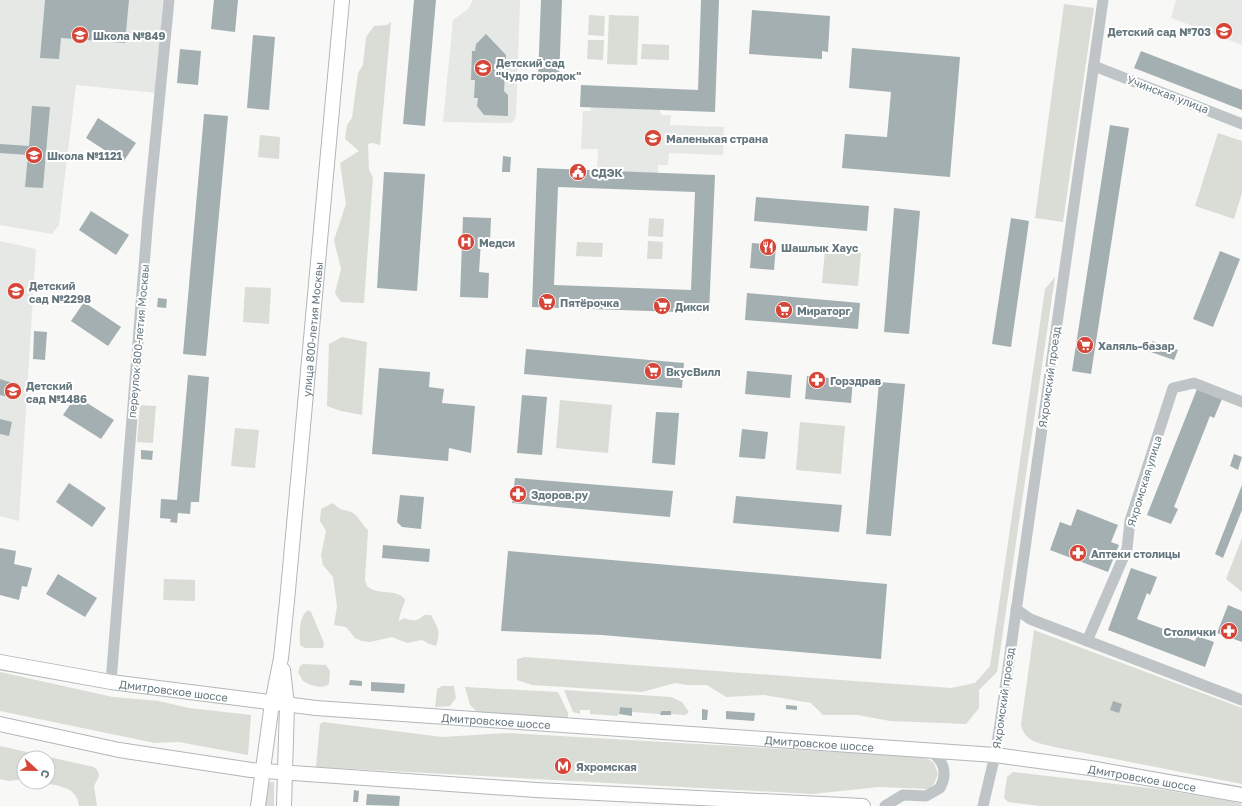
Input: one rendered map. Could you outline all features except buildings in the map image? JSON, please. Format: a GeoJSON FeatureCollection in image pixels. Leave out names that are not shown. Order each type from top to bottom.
{"type":"FeatureCollection","features":[{"type":"Feature","properties":{"kind":"main road","name":"улица 800-летия Москвы"},"geometry":{"type":"LineString","coordinates":[[258,806],[272,703],[281,658],[342,0]]}},
{"type":"Feature","properties":{"kind":"main road","name":"улица 800-летия Москвы"},"geometry":{"type":"LineString","coordinates":[[281,658],[287,705],[284,806]]}},
{"type":"Feature","properties":{"kind":"main road","name":"Дмитровское шоссе"},"geometry":{"type":"LineString","coordinates":[[0,662],[110,682],[287,705],[995,755],[1090,768],[1242,795]]}},
{"type":"Feature","properties":{"kind":"main road"},"geometry":{"type":"LineString","coordinates":[[0,724],[119,750],[263,771],[536,790],[863,806]]}},
{"type":"Feature","properties":{"kind":"street","name":"переулок 800-летия Москвы"},"geometry":{"type":"LineString","coordinates":[[110,682],[148,222],[169,0]]}},
{"type":"Feature","properties":{"kind":"street","name":"Яхромский проезд"},"geometry":{"type":"LineString","coordinates":[[995,755],[1103,0]]}},
{"type":"Feature","properties":{"kind":"street","name":"Учинская улица"},"geometry":{"type":"LineString","coordinates":[[1094,66],[1242,124]]}},
{"type":"Feature","properties":{"kind":"street","name":"Яхромская улица"},"geometry":{"type":"LineString","coordinates":[[1088,641],[1127,549],[1130,521],[1173,388],[1194,383],[1242,402]]}},
{"type":"Feature","properties":{"kind":"street"},"geometry":{"type":"LineString","coordinates":[[1016,609],[1030,619],[1242,700]]}},
{"type":"Feature","properties":{"kind":"street"},"geometry":{"type":"LineString","coordinates":[[885,806],[903,795],[926,796],[940,788],[944,775],[941,761],[938,757],[924,749]]}},
{"type":"Feature","properties":{"kind":"street"},"geometry":{"type":"LineString","coordinates":[[982,806],[995,755]]}},
{"type":"Feature","properties":{"kind":"shaded area"},"geometry":{"type":"Polygon","coordinates":[[[0,0],[163,0],[156,93],[76,85],[59,225],[52,234],[0,225],[0,0]]]}},
{"type":"Feature","properties":{"kind":"shaded area","name":"Детский сад \"Чудо городок\""},"geometry":{"type":"Polygon","coordinates":[[[473,0],[520,0],[516,116],[513,122],[443,122],[453,20],[468,9],[473,0]]]}},
{"type":"Feature","properties":{"kind":"shaded area","name":"Детский сад №703"},"geometry":{"type":"Polygon","coordinates":[[[1176,0],[1242,0],[1242,45],[1171,18],[1176,0]]]}},
{"type":"Feature","properties":{"kind":"shaded area"},"geometry":{"type":"Polygon","coordinates":[[[1064,4],[1094,8],[1063,222],[1035,218],[1064,4]]]}},
{"type":"Feature","properties":{"kind":"shaded area"},"geometry":{"type":"Polygon","coordinates":[[[589,15],[605,16],[604,36],[588,35],[589,15]]]}},
{"type":"Feature","properties":{"kind":"shaded area"},"geometry":{"type":"Polygon","coordinates":[[[609,15],[639,16],[637,65],[607,64],[609,15]]]}},
{"type":"Feature","properties":{"kind":"shaded area"},"geometry":{"type":"Polygon","coordinates":[[[391,22],[380,145],[373,143],[368,144],[369,170],[373,177],[364,303],[341,302],[335,293],[341,269],[334,240],[346,204],[340,163],[359,151],[345,139],[347,125],[352,118],[358,73],[363,65],[366,37],[374,26],[387,25],[391,22]]]}},
{"type":"Feature","properties":{"kind":"shaded area"},"geometry":{"type":"Polygon","coordinates":[[[588,40],[604,40],[603,60],[587,59],[588,40]]]}},
{"type":"Feature","properties":{"kind":"shaded area"},"geometry":{"type":"Polygon","coordinates":[[[642,44],[669,45],[669,60],[641,59],[642,44]]]}},
{"type":"Feature","properties":{"kind":"shaded area","name":"Маленькая страна"},"geometry":{"type":"Polygon","coordinates":[[[591,107],[660,110],[661,115],[671,115],[670,125],[724,127],[723,155],[669,153],[668,165],[658,165],[658,173],[597,171],[598,149],[581,149],[583,111],[591,111],[591,107]]]}},
{"type":"Feature","properties":{"kind":"shaded area"},"geometry":{"type":"Polygon","coordinates":[[[1218,133],[1242,141],[1242,193],[1234,219],[1195,206],[1218,133]]]}},
{"type":"Feature","properties":{"kind":"shaded area"},"geometry":{"type":"Polygon","coordinates":[[[260,135],[280,137],[279,159],[258,157],[260,135]]]}},
{"type":"Feature","properties":{"kind":"shaded area"},"geometry":{"type":"Polygon","coordinates":[[[649,218],[664,219],[663,237],[648,236],[649,218]]]}},
{"type":"Feature","properties":{"kind":"shaded area"},"geometry":{"type":"Polygon","coordinates":[[[0,241],[36,249],[19,521],[0,516],[0,241]]]}},
{"type":"Feature","properties":{"kind":"shaded area"},"geometry":{"type":"Polygon","coordinates":[[[648,241],[663,242],[662,259],[647,259],[648,241]]]}},
{"type":"Feature","properties":{"kind":"shaded area"},"geometry":{"type":"Polygon","coordinates":[[[577,242],[603,243],[602,257],[576,256],[577,242]]]}},
{"type":"Feature","properties":{"kind":"shaded area"},"geometry":{"type":"Polygon","coordinates":[[[825,250],[861,253],[858,286],[822,283],[825,250]]]}},
{"type":"Feature","properties":{"kind":"shaded area"},"geometry":{"type":"Polygon","coordinates":[[[1055,277],[997,672],[979,690],[979,708],[966,724],[890,721],[858,715],[823,715],[811,703],[764,695],[726,697],[707,685],[687,685],[675,683],[642,692],[532,685],[517,680],[517,659],[525,657],[951,688],[975,683],[990,666],[1045,289],[1055,277]]]}},
{"type":"Feature","properties":{"kind":"shaded area"},"geometry":{"type":"Polygon","coordinates":[[[245,287],[271,288],[269,324],[243,322],[245,287]]]}},
{"type":"Feature","properties":{"kind":"shaded area"},"geometry":{"type":"Polygon","coordinates":[[[342,337],[367,342],[362,415],[341,411],[327,406],[329,344],[342,337]]]}},
{"type":"Feature","properties":{"kind":"shaded area"},"geometry":{"type":"Polygon","coordinates":[[[560,400],[612,405],[608,453],[556,448],[560,400]]]}},
{"type":"Feature","properties":{"kind":"shaded area"},"geometry":{"type":"Polygon","coordinates":[[[140,405],[156,406],[153,443],[137,442],[140,405]]]}},
{"type":"Feature","properties":{"kind":"shaded area"},"geometry":{"type":"Polygon","coordinates":[[[800,422],[845,426],[841,474],[796,470],[800,422]]]}},
{"type":"Feature","properties":{"kind":"shaded area"},"geometry":{"type":"Polygon","coordinates":[[[235,428],[259,430],[255,468],[231,466],[235,428]]]}},
{"type":"Feature","properties":{"kind":"shaded area"},"geometry":{"type":"Polygon","coordinates":[[[333,503],[341,509],[353,513],[368,530],[365,580],[367,586],[376,591],[396,594],[405,599],[399,621],[404,618],[415,620],[424,615],[431,615],[438,630],[436,646],[422,640],[407,643],[392,637],[370,642],[362,641],[355,638],[346,627],[334,625],[337,606],[333,577],[323,565],[321,555],[326,531],[320,521],[321,509],[333,503]]]}},
{"type":"Feature","properties":{"kind":"shaded area"},"geometry":{"type":"Polygon","coordinates":[[[1242,538],[1242,592],[1226,579],[1242,538]]]}},
{"type":"Feature","properties":{"kind":"shaded area"},"geometry":{"type":"Polygon","coordinates":[[[164,579],[195,580],[195,601],[163,600],[164,579]]]}},
{"type":"Feature","properties":{"kind":"shaded area"},"geometry":{"type":"Polygon","coordinates":[[[308,610],[311,612],[324,643],[323,648],[305,648],[300,645],[301,621],[308,610]]]}},
{"type":"Feature","properties":{"kind":"shaded area"},"geometry":{"type":"Polygon","coordinates":[[[1034,630],[1242,708],[1242,784],[1054,747],[1033,741],[1023,731],[1021,725],[1034,630]]]}},
{"type":"Feature","properties":{"kind":"shaded area"},"geometry":{"type":"Polygon","coordinates":[[[303,664],[326,665],[330,671],[329,684],[320,687],[303,681],[298,672],[300,666],[303,664]]]}},
{"type":"Feature","properties":{"kind":"shaded area"},"geometry":{"type":"Polygon","coordinates":[[[0,672],[113,697],[159,701],[189,708],[251,715],[248,755],[179,742],[155,743],[0,711],[0,672]]]}},
{"type":"Feature","properties":{"kind":"shaded area"},"geometry":{"type":"Polygon","coordinates":[[[442,686],[454,686],[456,698],[450,706],[435,707],[437,689],[442,686]]]}},
{"type":"Feature","properties":{"kind":"shaded area"},"geometry":{"type":"Polygon","coordinates":[[[465,687],[558,692],[568,713],[568,721],[480,715],[470,705],[465,687]]]}},
{"type":"Feature","properties":{"kind":"shaded area"},"geometry":{"type":"Polygon","coordinates":[[[564,690],[671,697],[682,702],[689,712],[685,715],[671,714],[671,711],[661,711],[660,714],[632,712],[632,708],[620,707],[618,716],[590,714],[590,710],[580,710],[580,714],[573,712],[564,690]]]}},
{"type":"Feature","properties":{"kind":"shaded area"},"geometry":{"type":"Polygon","coordinates":[[[323,722],[442,737],[507,733],[925,757],[934,763],[938,774],[934,784],[928,789],[879,787],[812,794],[316,767],[320,724],[323,722]]]}},
{"type":"Feature","properties":{"kind":"shaded area"},"geometry":{"type":"Polygon","coordinates":[[[0,746],[18,750],[16,750],[16,780],[9,781],[0,779],[0,746]]]}},
{"type":"Feature","properties":{"kind":"shaded area"},"geometry":{"type":"Polygon","coordinates":[[[56,759],[94,767],[98,771],[99,776],[94,786],[97,806],[79,806],[77,799],[70,790],[56,785],[56,759]]]}},
{"type":"Feature","properties":{"kind":"shaded area"},"geometry":{"type":"Polygon","coordinates":[[[1013,772],[1158,789],[1230,801],[1242,804],[1242,806],[1041,806],[1008,802],[1004,798],[1007,777],[1013,772]]]}},
{"type":"Feature","properties":{"kind":"shaded area"},"geometry":{"type":"Polygon","coordinates":[[[266,782],[274,782],[274,806],[263,806],[266,782]]]}},
{"type":"Feature","properties":{"kind":"place","name":"Детский сад №703"},"geometry":{"type":"Point","coordinates":[1224,31]}},
{"type":"Feature","properties":{"kind":"place","name":"Школа №849"},"geometry":{"type":"Point","coordinates":[80,35]}},
{"type":"Feature","properties":{"kind":"place","name":"Детский сад \"Чудо городок\""},"geometry":{"type":"Point","coordinates":[483,68]}},
{"type":"Feature","properties":{"kind":"place","name":"Маленькая страна"},"geometry":{"type":"Point","coordinates":[653,138]}},
{"type":"Feature","properties":{"kind":"place","name":"Школа №1121"},"geometry":{"type":"Point","coordinates":[34,155]}},
{"type":"Feature","properties":{"kind":"place","name":"СДЭК"},"geometry":{"type":"Point","coordinates":[578,172]}},
{"type":"Feature","properties":{"kind":"place","name":"Медси"},"geometry":{"type":"Point","coordinates":[466,242]}},
{"type":"Feature","properties":{"kind":"place","name":"Шашлык Хаус"},"geometry":{"type":"Point","coordinates":[768,247]}},
{"type":"Feature","properties":{"kind":"place","name":"Детский сад №2298"},"geometry":{"type":"Point","coordinates":[16,291]}},
{"type":"Feature","properties":{"kind":"place","name":"Пятёрочка"},"geometry":{"type":"Point","coordinates":[547,302]}},
{"type":"Feature","properties":{"kind":"place","name":"Дикси"},"geometry":{"type":"Point","coordinates":[662,306]}},
{"type":"Feature","properties":{"kind":"place","name":"Мираторг"},"geometry":{"type":"Point","coordinates":[784,310]}},
{"type":"Feature","properties":{"kind":"place","name":"Халяль-базар"},"geometry":{"type":"Point","coordinates":[1085,345]}},
{"type":"Feature","properties":{"kind":"place","name":"ВкусВилл"},"geometry":{"type":"Point","coordinates":[653,371]}},
{"type":"Feature","properties":{"kind":"place","name":"Горздрав"},"geometry":{"type":"Point","coordinates":[817,380]}},
{"type":"Feature","properties":{"kind":"place","name":"Детский сад №1486"},"geometry":{"type":"Point","coordinates":[13,391]}},
{"type":"Feature","properties":{"kind":"place","name":"Здоров.ру"},"geometry":{"type":"Point","coordinates":[518,494]}},
{"type":"Feature","properties":{"kind":"place","name":"Аптеки столицы"},"geometry":{"type":"Point","coordinates":[1078,553]}},
{"type":"Feature","properties":{"kind":"place","name":"Столички"},"geometry":{"type":"Point","coordinates":[1229,631]}},
{"type":"Feature","properties":{"kind":"place","name":"Яхромская"},"geometry":{"type":"Point","coordinates":[563,766]}}]}
